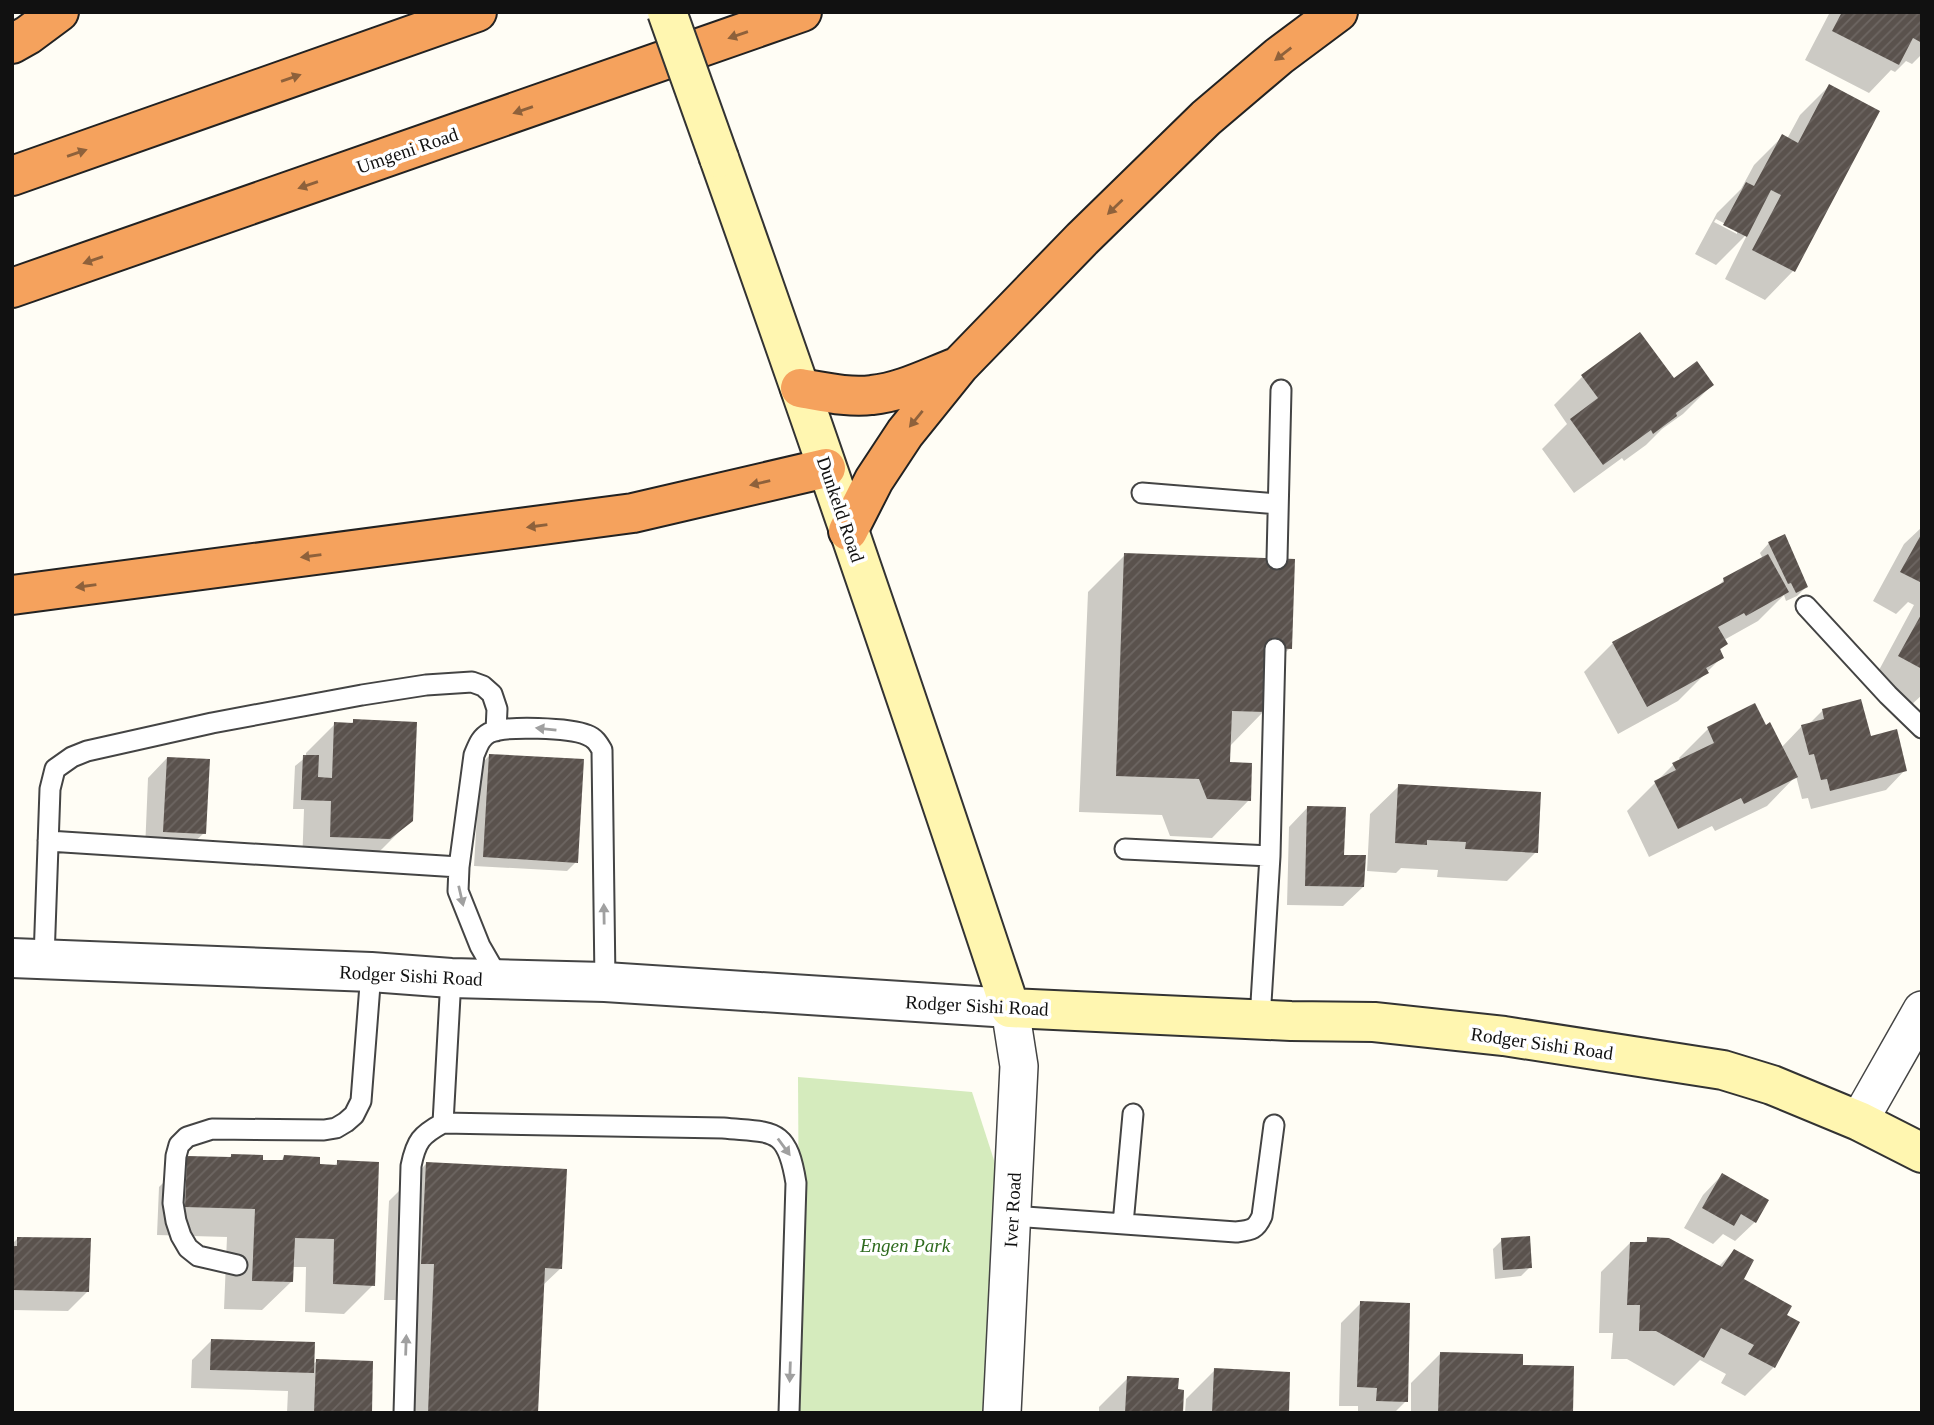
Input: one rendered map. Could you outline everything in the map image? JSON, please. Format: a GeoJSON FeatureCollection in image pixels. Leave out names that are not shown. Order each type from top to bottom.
{"type":"FeatureCollection","features":[{"type":"Feature","properties":{"kind":"highway"},"geometry":{"type":"LineString","coordinates":[[12,44],[60,12]]}},
{"type":"Feature","properties":{"kind":"highway"},"geometry":{"type":"LineString","coordinates":[[12,176],[477,12]]}},
{"type":"Feature","properties":{"kind":"highway","name":"Umgeni Road"},"geometry":{"type":"LineString","coordinates":[[12,288],[802,12]]}},
{"type":"Feature","properties":{"kind":"highway"},"geometry":{"type":"LineString","coordinates":[[848,531],[874,481],[905,433],[959,366],[1206,118],[1279,56],[1338,12]]}},
{"type":"Feature","properties":{"kind":"highway"},"geometry":{"type":"LineString","coordinates":[[800,388],[871,396],[893,391],[959,366]]}},
{"type":"Feature","properties":{"kind":"highway"},"geometry":{"type":"LineString","coordinates":[[12,595],[633,513],[826,468]]}},
{"type":"Feature","properties":{"kind":"main road","name":"Dunkeld Road"},"geometry":{"type":"LineString","coordinates":[[667,12],[932,771],[1010,1008]]}},
{"type":"Feature","properties":{"kind":"main road","name":"Rodger Sishi Road"},"geometry":{"type":"LineString","coordinates":[[1010,1008],[1291,1021],[1374,1022],[1504,1036],[1723,1070],[1772,1084],[1859,1121],[1922,1153]]}},
{"type":"Feature","properties":{"kind":"street","name":"Rodger Sishi Road"},"geometry":{"type":"LineString","coordinates":[[28,958],[371,972],[451,978],[605,982],[1010,1008]]}},
{"type":"Feature","properties":{"kind":"street","name":"Iver Road"},"geometry":{"type":"LineString","coordinates":[[1002,1413],[1019,1066],[1010,1008]]}},
{"type":"Feature","properties":{"kind":"street"},"geometry":{"type":"LineString","coordinates":[[1859,1121],[1922,1010]]}},
{"type":"Feature","properties":{"kind":"lane"},"geometry":{"type":"LineString","coordinates":[[1277,559],[1281,390]]}},
{"type":"Feature","properties":{"kind":"lane"},"geometry":{"type":"LineString","coordinates":[[1142,493],[1278,504]]}},
{"type":"Feature","properties":{"kind":"lane"},"geometry":{"type":"LineString","coordinates":[[1806,606],[1922,728]]}},
{"type":"Feature","properties":{"kind":"lane"},"geometry":{"type":"LineString","coordinates":[[1260,1018],[1270,856],[1275,649]]}},
{"type":"Feature","properties":{"kind":"lane"},"geometry":{"type":"LineString","coordinates":[[28,958],[48,841],[50,789],[55,769],[72,757],[87,751],[212,723],[362,695],[426,685],[472,682],[483,686],[492,694],[497,709],[496,730]]}},
{"type":"Feature","properties":{"kind":"lane"},"geometry":{"type":"LineString","coordinates":[[499,979],[480,946],[458,891],[474,755],[479,741],[486,734],[496,730],[533,728],[580,733],[596,740],[602,750],[605,982]]}},
{"type":"Feature","properties":{"kind":"lane"},"geometry":{"type":"LineString","coordinates":[[48,841],[459,867]]}},
{"type":"Feature","properties":{"kind":"lane"},"geometry":{"type":"LineString","coordinates":[[1125,849],[1270,856]]}},
{"type":"Feature","properties":{"kind":"lane"},"geometry":{"type":"LineString","coordinates":[[237,1265],[198,1256],[188,1248],[181,1236],[173,1203],[179,1145],[187,1137],[212,1129],[324,1130],[336,1128],[354,1115],[360,1101],[363,1082],[371,972]]}},
{"type":"Feature","properties":{"kind":"lane"},"geometry":{"type":"LineString","coordinates":[[443,1123],[451,978]]}},
{"type":"Feature","properties":{"kind":"lane"},"geometry":{"type":"LineString","coordinates":[[1123,1224],[1133,1114]]}},
{"type":"Feature","properties":{"kind":"lane"},"geometry":{"type":"LineString","coordinates":[[404,1413],[411,1166],[415,1147],[425,1133],[443,1123],[723,1128],[767,1133],[780,1139],[792,1158],[796,1183],[789,1413]]}},
{"type":"Feature","properties":{"kind":"lane"},"geometry":{"type":"LineString","coordinates":[[1012,1216],[1236,1232],[1253,1229],[1262,1216],[1274,1125]]}},
{"type":"Feature","properties":{"kind":"green space","name":"Engen Park"},"geometry":{"type":"Polygon","coordinates":[[[798,1077],[972,1092],[1012,1216],[1003,1413],[800,1413],[798,1077]]]}},
{"type":"Feature","properties":{"kind":"building"},"geometry":{"type":"Polygon","coordinates":[[[1842,12],[1922,12],[1922,43],[1913,38],[1899,65],[1832,31],[1842,12]]]}},
{"type":"Feature","properties":{"kind":"building"},"geometry":{"type":"Polygon","coordinates":[[[1829,84],[1880,111],[1795,272],[1752,250],[1781,195],[1771,190],[1747,237],[1723,225],[1746,182],[1754,186],[1782,134],[1798,143],[1829,84]]]}},
{"type":"Feature","properties":{"kind":"building"},"geometry":{"type":"Polygon","coordinates":[[[1640,332],[1674,378],[1697,361],[1714,385],[1653,434],[1651,430],[1603,465],[1570,419],[1598,398],[1581,375],[1640,332]]]}},
{"type":"Feature","properties":{"kind":"building"},"geometry":{"type":"Polygon","coordinates":[[[1922,533],[1922,583],[1900,572],[1922,533]]]}},
{"type":"Feature","properties":{"kind":"building"},"geometry":{"type":"Polygon","coordinates":[[[1785,534],[1808,587],[1796,593],[1791,583],[1788,584],[1768,542],[1785,534]]]}},
{"type":"Feature","properties":{"kind":"building"},"geometry":{"type":"Polygon","coordinates":[[[1124,553],[1295,559],[1292,649],[1269,648],[1266,712],[1232,711],[1230,762],[1252,763],[1251,801],[1207,799],[1199,779],[1116,776],[1124,553]]]}},
{"type":"Feature","properties":{"kind":"building"},"geometry":{"type":"Polygon","coordinates":[[[1768,554],[1789,592],[1746,616],[1744,613],[1718,627],[1728,644],[1720,649],[1724,658],[1706,668],[1709,673],[1647,707],[1612,642],[1724,582],[1723,578],[1768,554]]]}},
{"type":"Feature","properties":{"kind":"building"},"geometry":{"type":"Polygon","coordinates":[[[1922,613],[1922,669],[1898,656],[1922,613]]]}},
{"type":"Feature","properties":{"kind":"building"},"geometry":{"type":"Polygon","coordinates":[[[1861,699],[1871,736],[1897,729],[1907,771],[1830,791],[1827,779],[1821,780],[1814,754],[1809,755],[1801,725],[1824,719],[1822,709],[1861,699]]]}},
{"type":"Feature","properties":{"kind":"building"},"geometry":{"type":"Polygon","coordinates":[[[1755,703],[1766,725],[1770,722],[1798,777],[1744,804],[1741,798],[1678,829],[1654,781],[1676,770],[1672,763],[1714,743],[1707,727],[1755,703]]]}},
{"type":"Feature","properties":{"kind":"building"},"geometry":{"type":"Polygon","coordinates":[[[353,719],[417,722],[413,821],[390,839],[330,837],[331,801],[301,800],[303,755],[319,755],[318,777],[332,778],[334,722],[353,723],[353,719]]]}},
{"type":"Feature","properties":{"kind":"building"},"geometry":{"type":"Polygon","coordinates":[[[489,754],[584,759],[578,863],[483,857],[489,754]]]}},
{"type":"Feature","properties":{"kind":"building"},"geometry":{"type":"Polygon","coordinates":[[[167,757],[210,759],[206,834],[163,832],[167,757]]]}},
{"type":"Feature","properties":{"kind":"building"},"geometry":{"type":"Polygon","coordinates":[[[1398,784],[1541,792],[1538,853],[1465,849],[1466,842],[1427,840],[1427,845],[1395,843],[1398,784]]]}},
{"type":"Feature","properties":{"kind":"building"},"geometry":{"type":"Polygon","coordinates":[[[1307,806],[1346,807],[1344,855],[1366,855],[1364,887],[1305,886],[1307,806]]]}},
{"type":"Feature","properties":{"kind":"building"},"geometry":{"type":"Polygon","coordinates":[[[231,1154],[263,1155],[263,1160],[283,1160],[284,1155],[320,1157],[320,1164],[337,1165],[337,1160],[379,1162],[375,1286],[333,1284],[334,1239],[295,1238],[293,1282],[252,1281],[255,1209],[185,1207],[187,1156],[231,1157],[231,1154]]]}},
{"type":"Feature","properties":{"kind":"building"},"geometry":{"type":"Polygon","coordinates":[[[426,1162],[567,1169],[562,1269],[545,1268],[538,1413],[428,1413],[434,1264],[421,1264],[426,1162]]]}},
{"type":"Feature","properties":{"kind":"building"},"geometry":{"type":"Polygon","coordinates":[[[1722,1173],[1769,1200],[1756,1223],[1741,1214],[1734,1226],[1702,1208],[1722,1173]]]}},
{"type":"Feature","properties":{"kind":"building"},"geometry":{"type":"Polygon","coordinates":[[[1530,1236],[1532,1268],[1503,1270],[1501,1238],[1530,1236]]]}},
{"type":"Feature","properties":{"kind":"building"},"geometry":{"type":"Polygon","coordinates":[[[17,1237],[91,1238],[89,1292],[12,1290],[12,1246],[17,1246],[17,1237]]]}},
{"type":"Feature","properties":{"kind":"building"},"geometry":{"type":"Polygon","coordinates":[[[1647,1237],[1669,1238],[1722,1267],[1734,1249],[1754,1260],[1744,1279],[1792,1306],[1787,1315],[1800,1322],[1775,1368],[1748,1354],[1754,1345],[1721,1328],[1704,1358],[1656,1331],[1639,1331],[1640,1305],[1627,1305],[1630,1242],[1647,1242],[1647,1237]]]}},
{"type":"Feature","properties":{"kind":"building"},"geometry":{"type":"Polygon","coordinates":[[[1360,1301],[1410,1303],[1408,1402],[1376,1401],[1377,1388],[1357,1387],[1360,1301]]]}},
{"type":"Feature","properties":{"kind":"building"},"geometry":{"type":"Polygon","coordinates":[[[211,1339],[315,1342],[314,1373],[210,1370],[211,1339]]]}},
{"type":"Feature","properties":{"kind":"building"},"geometry":{"type":"Polygon","coordinates":[[[1440,1352],[1523,1354],[1523,1365],[1574,1366],[1573,1413],[1438,1413],[1440,1352]]]}},
{"type":"Feature","properties":{"kind":"building"},"geometry":{"type":"Polygon","coordinates":[[[316,1359],[373,1361],[372,1413],[314,1413],[316,1359]]]}},
{"type":"Feature","properties":{"kind":"building"},"geometry":{"type":"Polygon","coordinates":[[[1214,1368],[1290,1372],[1289,1413],[1212,1413],[1214,1368]]]}},
{"type":"Feature","properties":{"kind":"building"},"geometry":{"type":"Polygon","coordinates":[[[1127,1376],[1179,1378],[1178,1389],[1184,1390],[1183,1413],[1125,1413],[1127,1376]]]}}]}
